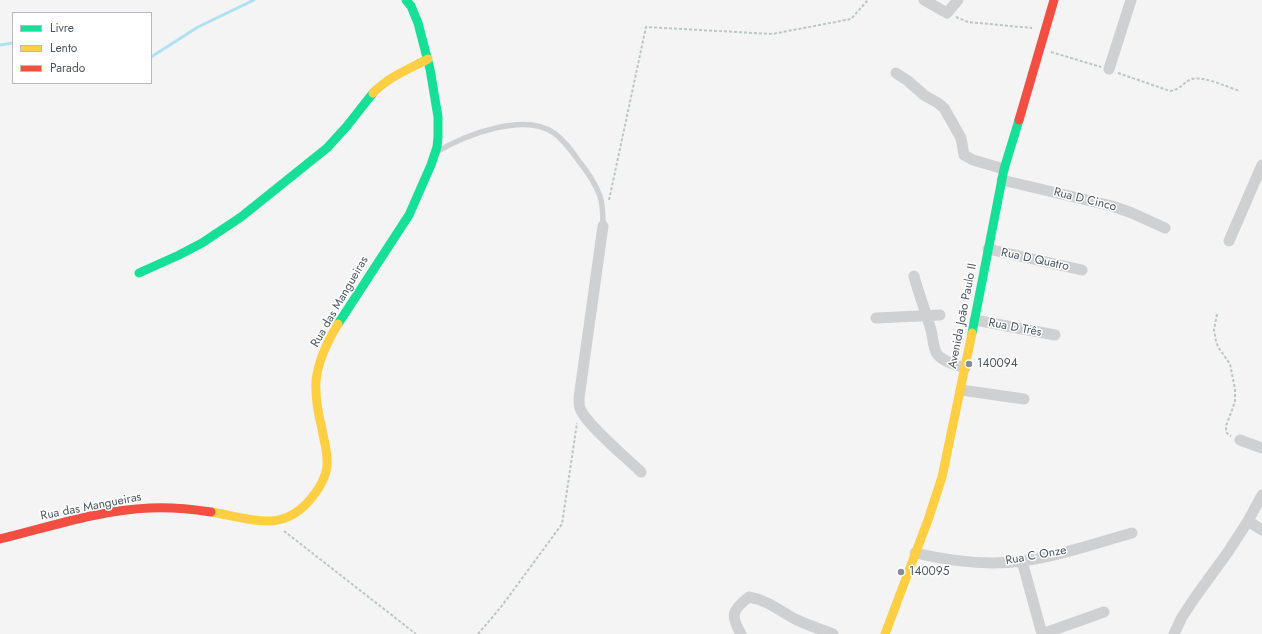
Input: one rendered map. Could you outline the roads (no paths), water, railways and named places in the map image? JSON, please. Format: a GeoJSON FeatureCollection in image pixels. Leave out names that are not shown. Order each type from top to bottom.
{"type":"FeatureCollection","features":[{"type":"Feature","properties":{"kind":"street","name":"Rua das Mangueiras"},"geometry":{"type":"LineString","coordinates":[[0,540],[99,515],[150,508],[217,512],[258,520],[284,520],[309,501],[324,477],[327,464],[326,447],[316,396],[320,362],[343,315],[408,216],[430,167],[437,146],[438,123],[436,98],[428,60],[416,17],[406,0]]}},
{"type":"Feature","properties":{"kind":"street"},"geometry":{"type":"LineString","coordinates":[[924,0],[946,14],[958,0]]}},
{"type":"Feature","properties":{"kind":"street","name":"Avenida João Paulo II"},"geometry":{"type":"LineString","coordinates":[[885,634],[928,520],[942,477],[975,320],[1003,174],[1054,0]]}},
{"type":"Feature","properties":{"kind":"street"},"geometry":{"type":"LineString","coordinates":[[1109,69],[1131,0]]}},
{"type":"Feature","properties":{"kind":"street"},"geometry":{"type":"LineString","coordinates":[[139,273],[202,243],[241,217],[327,148],[348,126],[380,85],[392,77],[428,60]]}},
{"type":"Feature","properties":{"kind":"street","name":"Rua D Cinco"},"geometry":{"type":"LineString","coordinates":[[896,73],[924,95],[944,108],[960,138],[964,155],[1003,174],[1112,206],[1132,213],[1165,228]]}},
{"type":"Feature","properties":{"kind":"street"},"geometry":{"type":"LineString","coordinates":[[1229,241],[1262,166]]}},
{"type":"Feature","properties":{"kind":"street"},"geometry":{"type":"LineString","coordinates":[[603,226],[579,398],[579,408],[599,433],[641,472]]}},
{"type":"Feature","properties":{"kind":"street","name":"Rua D Quatro"},"geometry":{"type":"LineString","coordinates":[[988,250],[1082,270]]}},
{"type":"Feature","properties":{"kind":"street"},"geometry":{"type":"LineString","coordinates":[[914,276],[918,293],[931,328],[935,350],[938,355],[945,360],[965,368]]}},
{"type":"Feature","properties":{"kind":"street"},"geometry":{"type":"LineString","coordinates":[[876,318],[940,315]]}},
{"type":"Feature","properties":{"kind":"street","name":"Rua D Três"},"geometry":{"type":"LineString","coordinates":[[975,320],[1055,335]]}},
{"type":"Feature","properties":{"kind":"street"},"geometry":{"type":"LineString","coordinates":[[960,390],[1024,399]]}},
{"type":"Feature","properties":{"kind":"street"},"geometry":{"type":"LineString","coordinates":[[1240,440],[1262,448]]}},
{"type":"Feature","properties":{"kind":"street"},"geometry":{"type":"LineString","coordinates":[[1174,634],[1182,617],[1228,552],[1248,521],[1262,495]]}},
{"type":"Feature","properties":{"kind":"street"},"geometry":{"type":"LineString","coordinates":[[1248,521],[1262,530]]}},
{"type":"Feature","properties":{"kind":"street","name":"Rua C Onze"},"geometry":{"type":"LineString","coordinates":[[915,552],[943,559],[968,562],[998,563],[1022,561],[1056,554],[1132,533]]}},
{"type":"Feature","properties":{"kind":"street"},"geometry":{"type":"LineString","coordinates":[[1022,561],[1042,634],[1104,612]]}},
{"type":"Feature","properties":{"kind":"street"},"geometry":{"type":"LineString","coordinates":[[740,634],[734,618],[734,611],[749,597],[758,598],[794,618],[833,634]]}},
{"type":"Feature","properties":{"kind":"lane"},"geometry":{"type":"LineString","coordinates":[[435,152],[454,142],[485,130],[520,124],[538,126],[553,132],[565,143],[588,173],[600,197],[603,226]]}},
{"type":"Feature","properties":{"kind":"waterway"},"geometry":{"type":"LineString","coordinates":[[152,56],[198,27],[254,0]]}},
{"type":"Feature","properties":{"kind":"waterway"},"geometry":{"type":"LineString","coordinates":[[0,45],[12,43]]}},
{"type":"Feature","properties":{"kind":"place","name":"140094"},"geometry":{"type":"Point","coordinates":[969,364]}},
{"type":"Feature","properties":{"kind":"place","name":"140095"},"geometry":{"type":"Point","coordinates":[901,572]}}]}
